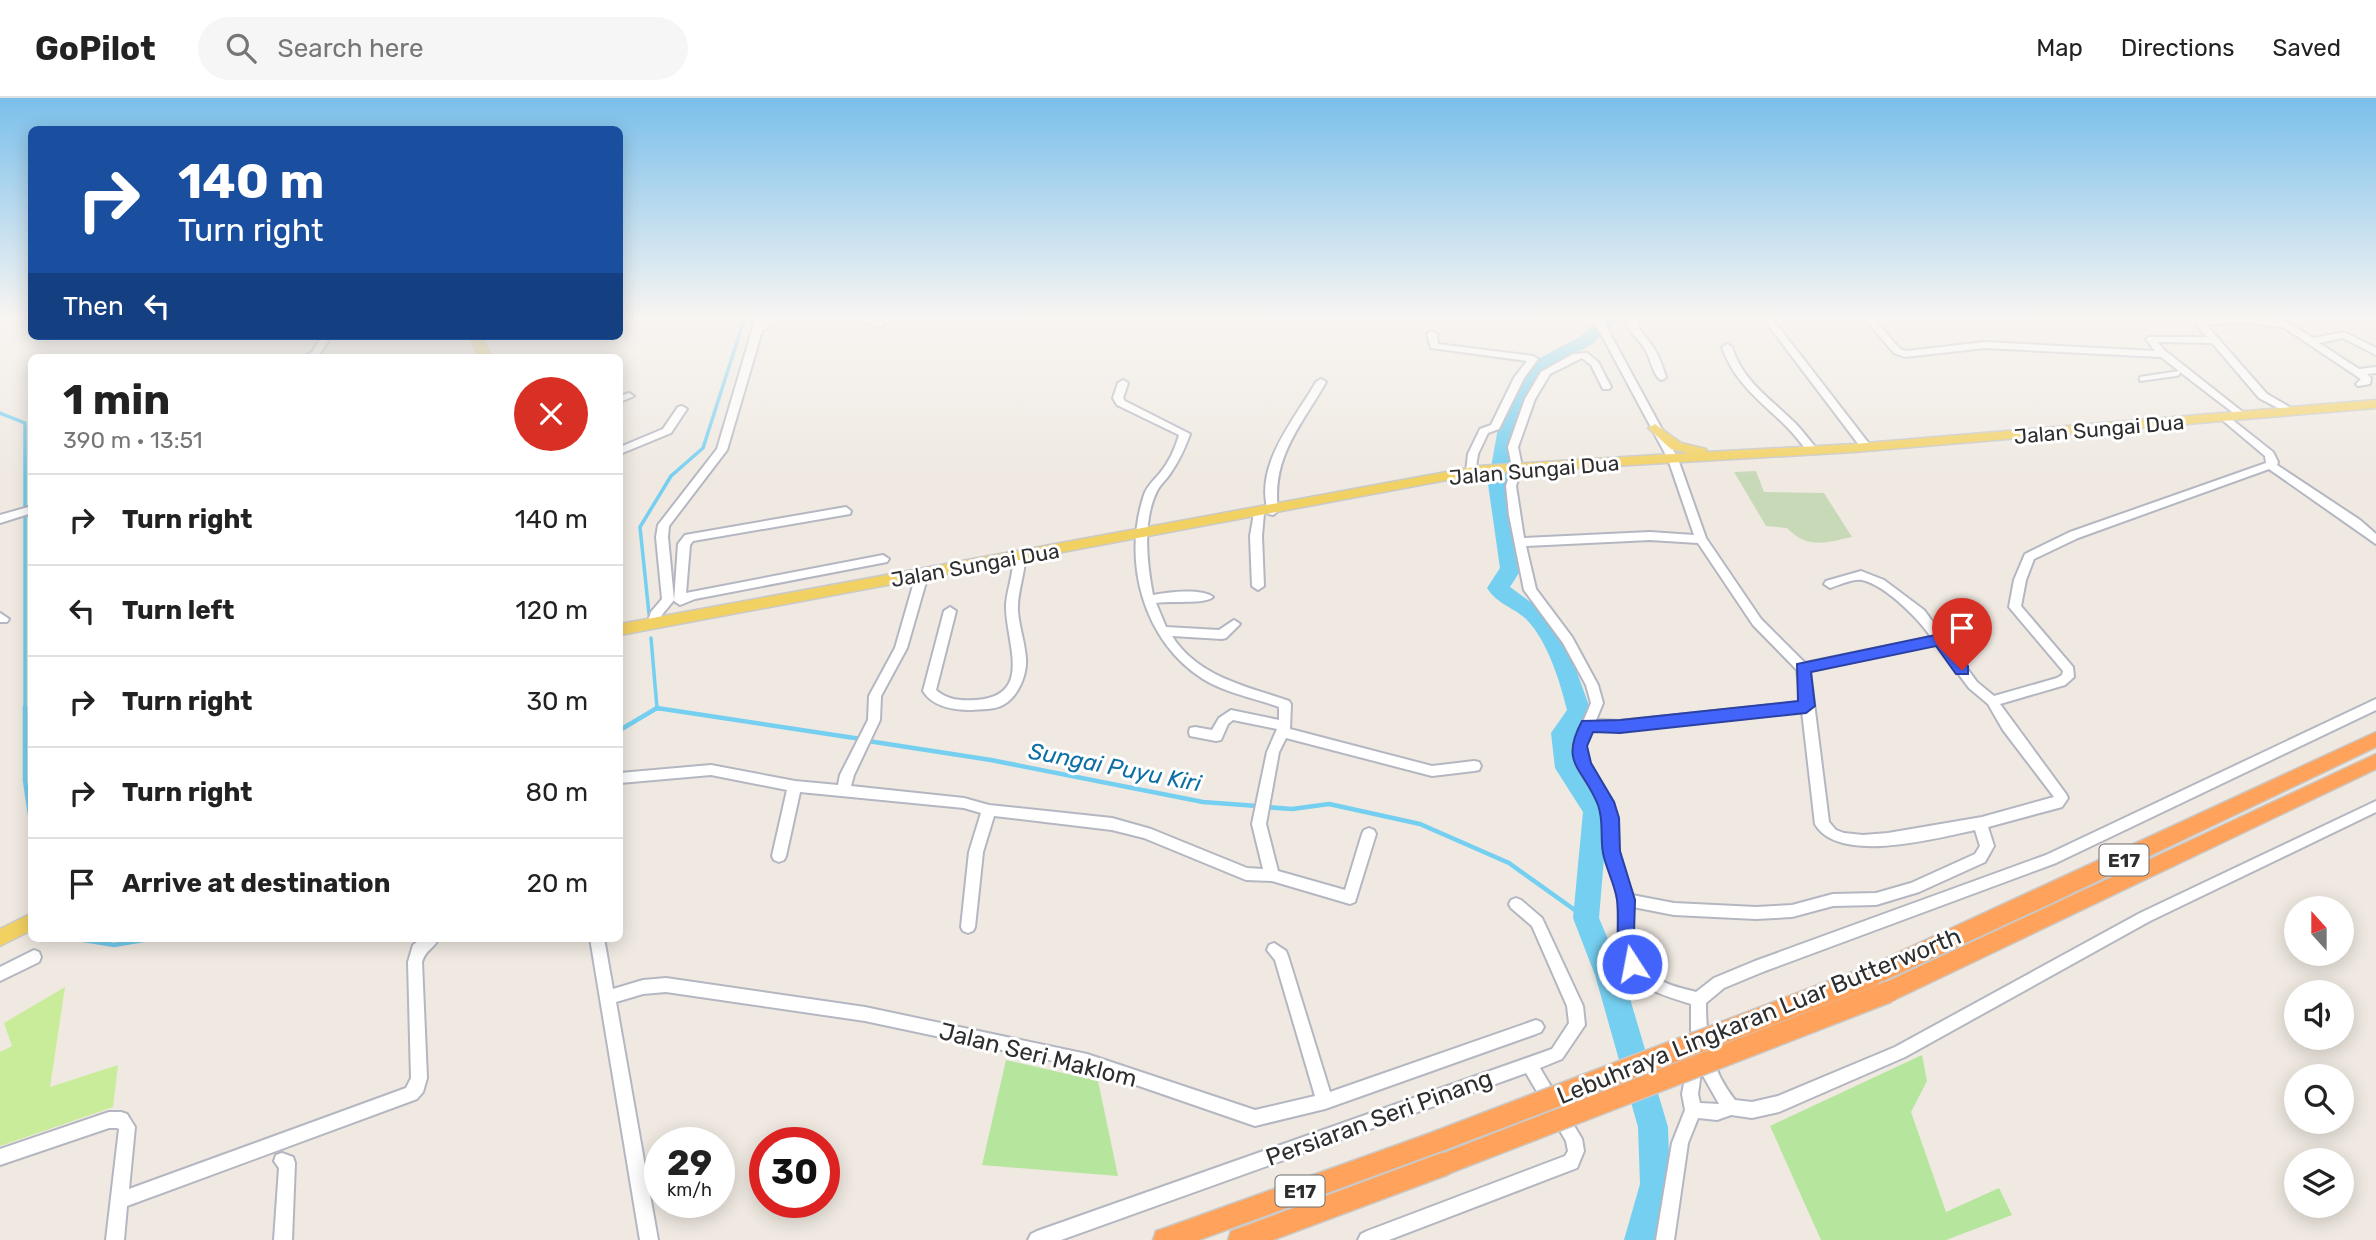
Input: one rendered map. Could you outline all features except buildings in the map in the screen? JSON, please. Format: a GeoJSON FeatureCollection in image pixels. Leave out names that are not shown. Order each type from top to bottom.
{"type":"FeatureCollection","features":[{"type":"Feature","properties":{"kind":"highway","name":"Lebuhraya Lingkaran Luar Butterworth"},"geometry":{"type":"LineString","coordinates":[[1240,1240],[1441,1152],[1871,976],[2047,896],[2376,739]]}},
{"type":"Feature","properties":{"kind":"highway","name":"Lebuhraya Lingkaran Luar Butterworth"},"geometry":{"type":"LineString","coordinates":[[1165,1240],[1714,1062],[1888,992],[2376,761]]}},
{"type":"Feature","properties":{"kind":"main road","name":"Jalan Sungai Dua"},"geometry":{"type":"LineString","coordinates":[[623,629],[1475,471],[1813,451],[2376,404]]}},
{"type":"Feature","properties":{"kind":"main road"},"geometry":{"type":"LineString","coordinates":[[1655,428],[1676,446],[1727,456]]}},
{"type":"Feature","properties":{"kind":"main road"},"geometry":{"type":"LineString","coordinates":[[1605,463],[1653,449],[1655,428]]}},
{"type":"Feature","properties":{"kind":"main road"},"geometry":{"type":"LineString","coordinates":[[0,938],[28,923]]}},
{"type":"Feature","properties":{"kind":"street"},"geometry":{"type":"LineString","coordinates":[[674,601],[662,537],[664,525],[722,450],[745,370]]}},
{"type":"Feature","properties":{"kind":"street"},"geometry":{"type":"LineString","coordinates":[[1475,471],[1473,454],[1484,431],[1495,427],[1525,370]]}},
{"type":"Feature","properties":{"kind":"street"},"geometry":{"type":"LineString","coordinates":[[1549,370],[1538,380],[1516,434],[1510,486],[1534,598],[1568,640],[1592,685],[1597,703],[1579,746],[1583,764],[1608,810],[1615,870],[1626,900],[1625,933],[1632,964],[1654,985],[1699,1000]]}},
{"type":"Feature","properties":{"kind":"street"},"geometry":{"type":"LineString","coordinates":[[1598,370],[1605,387]]}},
{"type":"Feature","properties":{"kind":"street"},"geometry":{"type":"LineString","coordinates":[[1625,370],[1672,459],[1701,539],[1757,622],[1803,668],[1819,810],[1822,824],[1829,833],[1842,839],[1872,841],[1980,822],[2048,806],[2061,798],[2018,742],[1992,701],[1973,685],[1920,613],[1870,577],[1861,575],[1830,584]]}},
{"type":"Feature","properties":{"kind":"street"},"geometry":{"type":"LineString","coordinates":[[1659,370],[1661,377]]}},
{"type":"Feature","properties":{"kind":"street"},"geometry":{"type":"LineString","coordinates":[[1737,370],[1761,401],[1790,424],[1813,451]]}},
{"type":"Feature","properties":{"kind":"street"},"geometry":{"type":"LineString","coordinates":[[1807,370],[1866,447]]}},
{"type":"Feature","properties":{"kind":"street"},"geometry":{"type":"LineString","coordinates":[[2173,370],[2232,416]]}},
{"type":"Feature","properties":{"kind":"street"},"geometry":{"type":"LineString","coordinates":[[1992,701],[2061,682],[2068,677],[2069,670],[2015,607],[2020,580],[2029,557],[2074,535],[2273,462],[2269,454],[2232,416],[2177,370]]}},
{"type":"Feature","properties":{"kind":"street"},"geometry":{"type":"LineString","coordinates":[[2240,370],[2263,396],[2289,411]]}},
{"type":"Feature","properties":{"kind":"street"},"geometry":{"type":"LineString","coordinates":[[2358,372],[2373,370]]}},
{"type":"Feature","properties":{"kind":"street"},"geometry":{"type":"LineString","coordinates":[[2358,372],[2367,381],[2361,384]]}},
{"type":"Feature","properties":{"kind":"street"},"geometry":{"type":"LineString","coordinates":[[2143,379],[2176,373]]}},
{"type":"Feature","properties":{"kind":"street"},"geometry":{"type":"LineString","coordinates":[[1258,586],[1256,536],[1266,512],[1269,481],[1278,453],[1321,382]]}},
{"type":"Feature","properties":{"kind":"street"},"geometry":{"type":"LineString","coordinates":[[1123,383],[1118,398],[1121,403],[1185,434],[1166,472],[1152,490],[1146,508],[1140,559],[1149,600],[1163,631],[1174,650],[1207,676],[1285,704],[1284,729],[1273,752],[1259,824],[1272,875]]}},
{"type":"Feature","properties":{"kind":"street"},"geometry":{"type":"LineString","coordinates":[[623,450],[667,431],[682,410]]}},
{"type":"Feature","properties":{"kind":"street"},"geometry":{"type":"LineString","coordinates":[[2270,465],[2356,523],[2376,540]]}},
{"type":"Feature","properties":{"kind":"street"},"geometry":{"type":"LineString","coordinates":[[4,518],[28,510]]}},
{"type":"Feature","properties":{"kind":"street"},"geometry":{"type":"LineString","coordinates":[[674,601],[684,544],[689,538],[846,511]]}},
{"type":"Feature","properties":{"kind":"street"},"geometry":{"type":"LineString","coordinates":[[1521,542],[1650,536],[1701,539]]}},
{"type":"Feature","properties":{"kind":"street"},"geometry":{"type":"LineString","coordinates":[[950,611],[929,691],[934,698],[951,703],[971,706],[999,702],[1021,673],[1021,648],[1012,617],[1012,603],[1021,572],[1019,557]]}},
{"type":"Feature","properties":{"kind":"street"},"geometry":{"type":"LineString","coordinates":[[653,624],[655,615],[674,601],[692,595],[883,559]]}},
{"type":"Feature","properties":{"kind":"street"},"geometry":{"type":"LineString","coordinates":[[844,789],[858,751],[874,720],[875,696],[901,648],[922,575]]}},
{"type":"Feature","properties":{"kind":"street"},"geometry":{"type":"LineString","coordinates":[[744,585],[744,607]]}},
{"type":"Feature","properties":{"kind":"street"},"geometry":{"type":"LineString","coordinates":[[1149,600],[1169,596],[1207,597]]}},
{"type":"Feature","properties":{"kind":"street"},"geometry":{"type":"LineString","coordinates":[[674,601],[700,615]]}},
{"type":"Feature","properties":{"kind":"street"},"geometry":{"type":"LineString","coordinates":[[1163,631],[1222,635],[1234,624]]}},
{"type":"Feature","properties":{"kind":"street"},"geometry":{"type":"LineString","coordinates":[[1803,668],[1940,639]]}},
{"type":"Feature","properties":{"kind":"street"},"geometry":{"type":"LineString","coordinates":[[1699,1000],[1719,984],[1760,966],[2051,859],[2376,704]]}},
{"type":"Feature","properties":{"kind":"street"},"geometry":{"type":"LineString","coordinates":[[1588,725],[1620,726],[1806,706]]}},
{"type":"Feature","properties":{"kind":"street"},"geometry":{"type":"LineString","coordinates":[[1195,732],[1216,736],[1223,721],[1231,715],[1432,771],[1474,766]]}},
{"type":"Feature","properties":{"kind":"street"},"geometry":{"type":"LineString","coordinates":[[623,778],[711,770],[795,786],[964,803],[989,810],[1112,824],[1146,833],[1246,874],[1272,875],[1350,898],[1369,834]]}},
{"type":"Feature","properties":{"kind":"street"},"geometry":{"type":"LineString","coordinates":[[779,856],[795,786]]}},
{"type":"Feature","properties":{"kind":"street"},"geometry":{"type":"LineString","coordinates":[[1693,1110],[1717,1112],[1731,1107],[1752,1110],[1779,1104],[1900,1052],[2145,918],[2376,806]]}},
{"type":"Feature","properties":{"kind":"street"},"geometry":{"type":"LineString","coordinates":[[968,927],[976,852],[989,810]]}},
{"type":"Feature","properties":{"kind":"street"},"geometry":{"type":"LineString","coordinates":[[1626,900],[1674,909],[1756,913],[1792,911],[1833,900],[1876,899],[1914,888],[1980,858],[1987,846],[1980,822]]}},
{"type":"Feature","properties":{"kind":"street","name":"Persiaran Seri Pinang"},"geometry":{"type":"LineString","coordinates":[[1037,1240],[1556,1054],[1577,1025],[1575,1006],[1537,922],[1516,904]]}},
{"type":"Feature","properties":{"kind":"street"},"geometry":{"type":"LineString","coordinates":[[119,1200],[411,1094],[417,1087],[419,1078],[415,962],[418,950],[427,942]]}},
{"type":"Feature","properties":{"kind":"street"},"geometry":{"type":"LineString","coordinates":[[598,942],[649,1240]]}},
{"type":"Feature","properties":{"kind":"street"},"geometry":{"type":"LineString","coordinates":[[1274,950],[1281,956],[1325,1101]]}},
{"type":"Feature","properties":{"kind":"street"},"geometry":{"type":"LineString","coordinates":[[0,974],[34,957]]}},
{"type":"Feature","properties":{"kind":"street","name":"Jalan Seri Maklom"},"geometry":{"type":"LineString","coordinates":[[608,997],[643,987],[666,985],[865,1014],[1087,1061],[1255,1118],[1325,1101],[1536,1027]]}},
{"type":"Feature","properties":{"kind":"street"},"geometry":{"type":"LineString","coordinates":[[1699,1000],[1700,1054],[1715,1088],[1731,1107]]}},
{"type":"Feature","properties":{"kind":"street"},"geometry":{"type":"LineString","coordinates":[[1665,1240],[1680,1143],[1693,1110],[1691,1074],[1700,1054]]}},
{"type":"Feature","properties":{"kind":"street"},"geometry":{"type":"LineString","coordinates":[[1367,1240],[1571,1162],[1576,1152],[1574,1139],[1529,1063]]}},
{"type":"Feature","properties":{"kind":"street"},"geometry":{"type":"LineString","coordinates":[[0,1157],[108,1120],[121,1120],[127,1127],[115,1240]]}},
{"type":"Feature","properties":{"kind":"street"},"geometry":{"type":"LineString","coordinates":[[282,1161],[287,1163],[283,1240]]}},
{"type":"Feature","properties":{"kind":"green space"},"geometry":{"type":"Polygon","coordinates":[[[1756,471],[1764,492],[1824,493],[1852,537],[1809,542],[1794,535],[1787,528],[1766,526],[1734,472],[1756,471]]]}},
{"type":"Feature","properties":{"kind":"green space"},"geometry":{"type":"Polygon","coordinates":[[[65,987],[50,1087],[118,1065],[113,1107],[0,1146],[0,1052],[12,1046],[4,1023],[65,987]]]}},
{"type":"Feature","properties":{"kind":"green space"},"geometry":{"type":"Polygon","coordinates":[[[1922,1055],[1927,1081],[1911,1112],[1946,1212],[1999,1188],[2012,1215],[1946,1240],[1821,1240],[1770,1126],[1922,1055]]]}},
{"type":"Feature","properties":{"kind":"green space"},"geometry":{"type":"Polygon","coordinates":[[[1006,1060],[1098,1081],[1118,1176],[982,1165],[1006,1060]]]}},
{"type":"Feature","properties":{"kind":"waterway"},"geometry":{"type":"LineString","coordinates":[[649,614],[640,527],[671,476],[703,448],[728,370]]}},
{"type":"Feature","properties":{"kind":"waterway"},"geometry":{"type":"LineString","coordinates":[[1532,370],[1509,417],[1498,484],[1511,568],[1498,588],[1539,620],[1560,659],[1579,711],[1563,733],[1567,768],[1596,810],[1586,918],[1609,975],[1653,1127],[1655,1184],[1640,1240]]}},
{"type":"Feature","properties":{"kind":"waterway"},"geometry":{"type":"LineString","coordinates":[[0,413],[25,423],[25,781],[28,801]]}},
{"type":"Feature","properties":{"kind":"waterway"},"geometry":{"type":"LineString","coordinates":[[651,638],[657,708]]}},
{"type":"Feature","properties":{"kind":"waterway","name":"Sungai Puyu Kiri"},"geometry":{"type":"LineString","coordinates":[[657,708],[664,709]]}},
{"type":"Feature","properties":{"kind":"waterway","name":"Sungai Puyu Kiri"},"geometry":{"type":"LineString","coordinates":[[623,728],[655,709]]}},
{"type":"Feature","properties":{"kind":"waterway","name":"Sungai Puyu Kiri"},"geometry":{"type":"LineString","coordinates":[[655,709],[664,709]]}},
{"type":"Feature","properties":{"kind":"waterway","name":"Sungai Puyu Kiri"},"geometry":{"type":"LineString","coordinates":[[664,709],[861,739]]}},
{"type":"Feature","properties":{"kind":"waterway","name":"Sungai Puyu Kiri"},"geometry":{"type":"LineString","coordinates":[[868,741],[991,760],[1203,802],[1257,806]]}},
{"type":"Feature","properties":{"kind":"waterway","name":"Sungai Puyu Kiri"},"geometry":{"type":"LineString","coordinates":[[1265,807],[1292,809],[1329,804],[1420,824],[1509,863],[1586,918]]}},
{"type":"Feature","properties":{"kind":"waterway","name":"Sungai Puyu Kiri"},"geometry":{"type":"LineString","coordinates":[[96,942],[114,945],[132,942]]}},
{"type":"Feature","properties":{"kind":"route"},"geometry":{"type":"LineString","coordinates":[[1632,964],[1627,952],[1625,933],[1626,900],[1611,851],[1611,818],[1583,764],[1579,746],[1588,725],[1620,726],[1806,706],[1803,668],[1940,639],[1962,670]]}}]}
